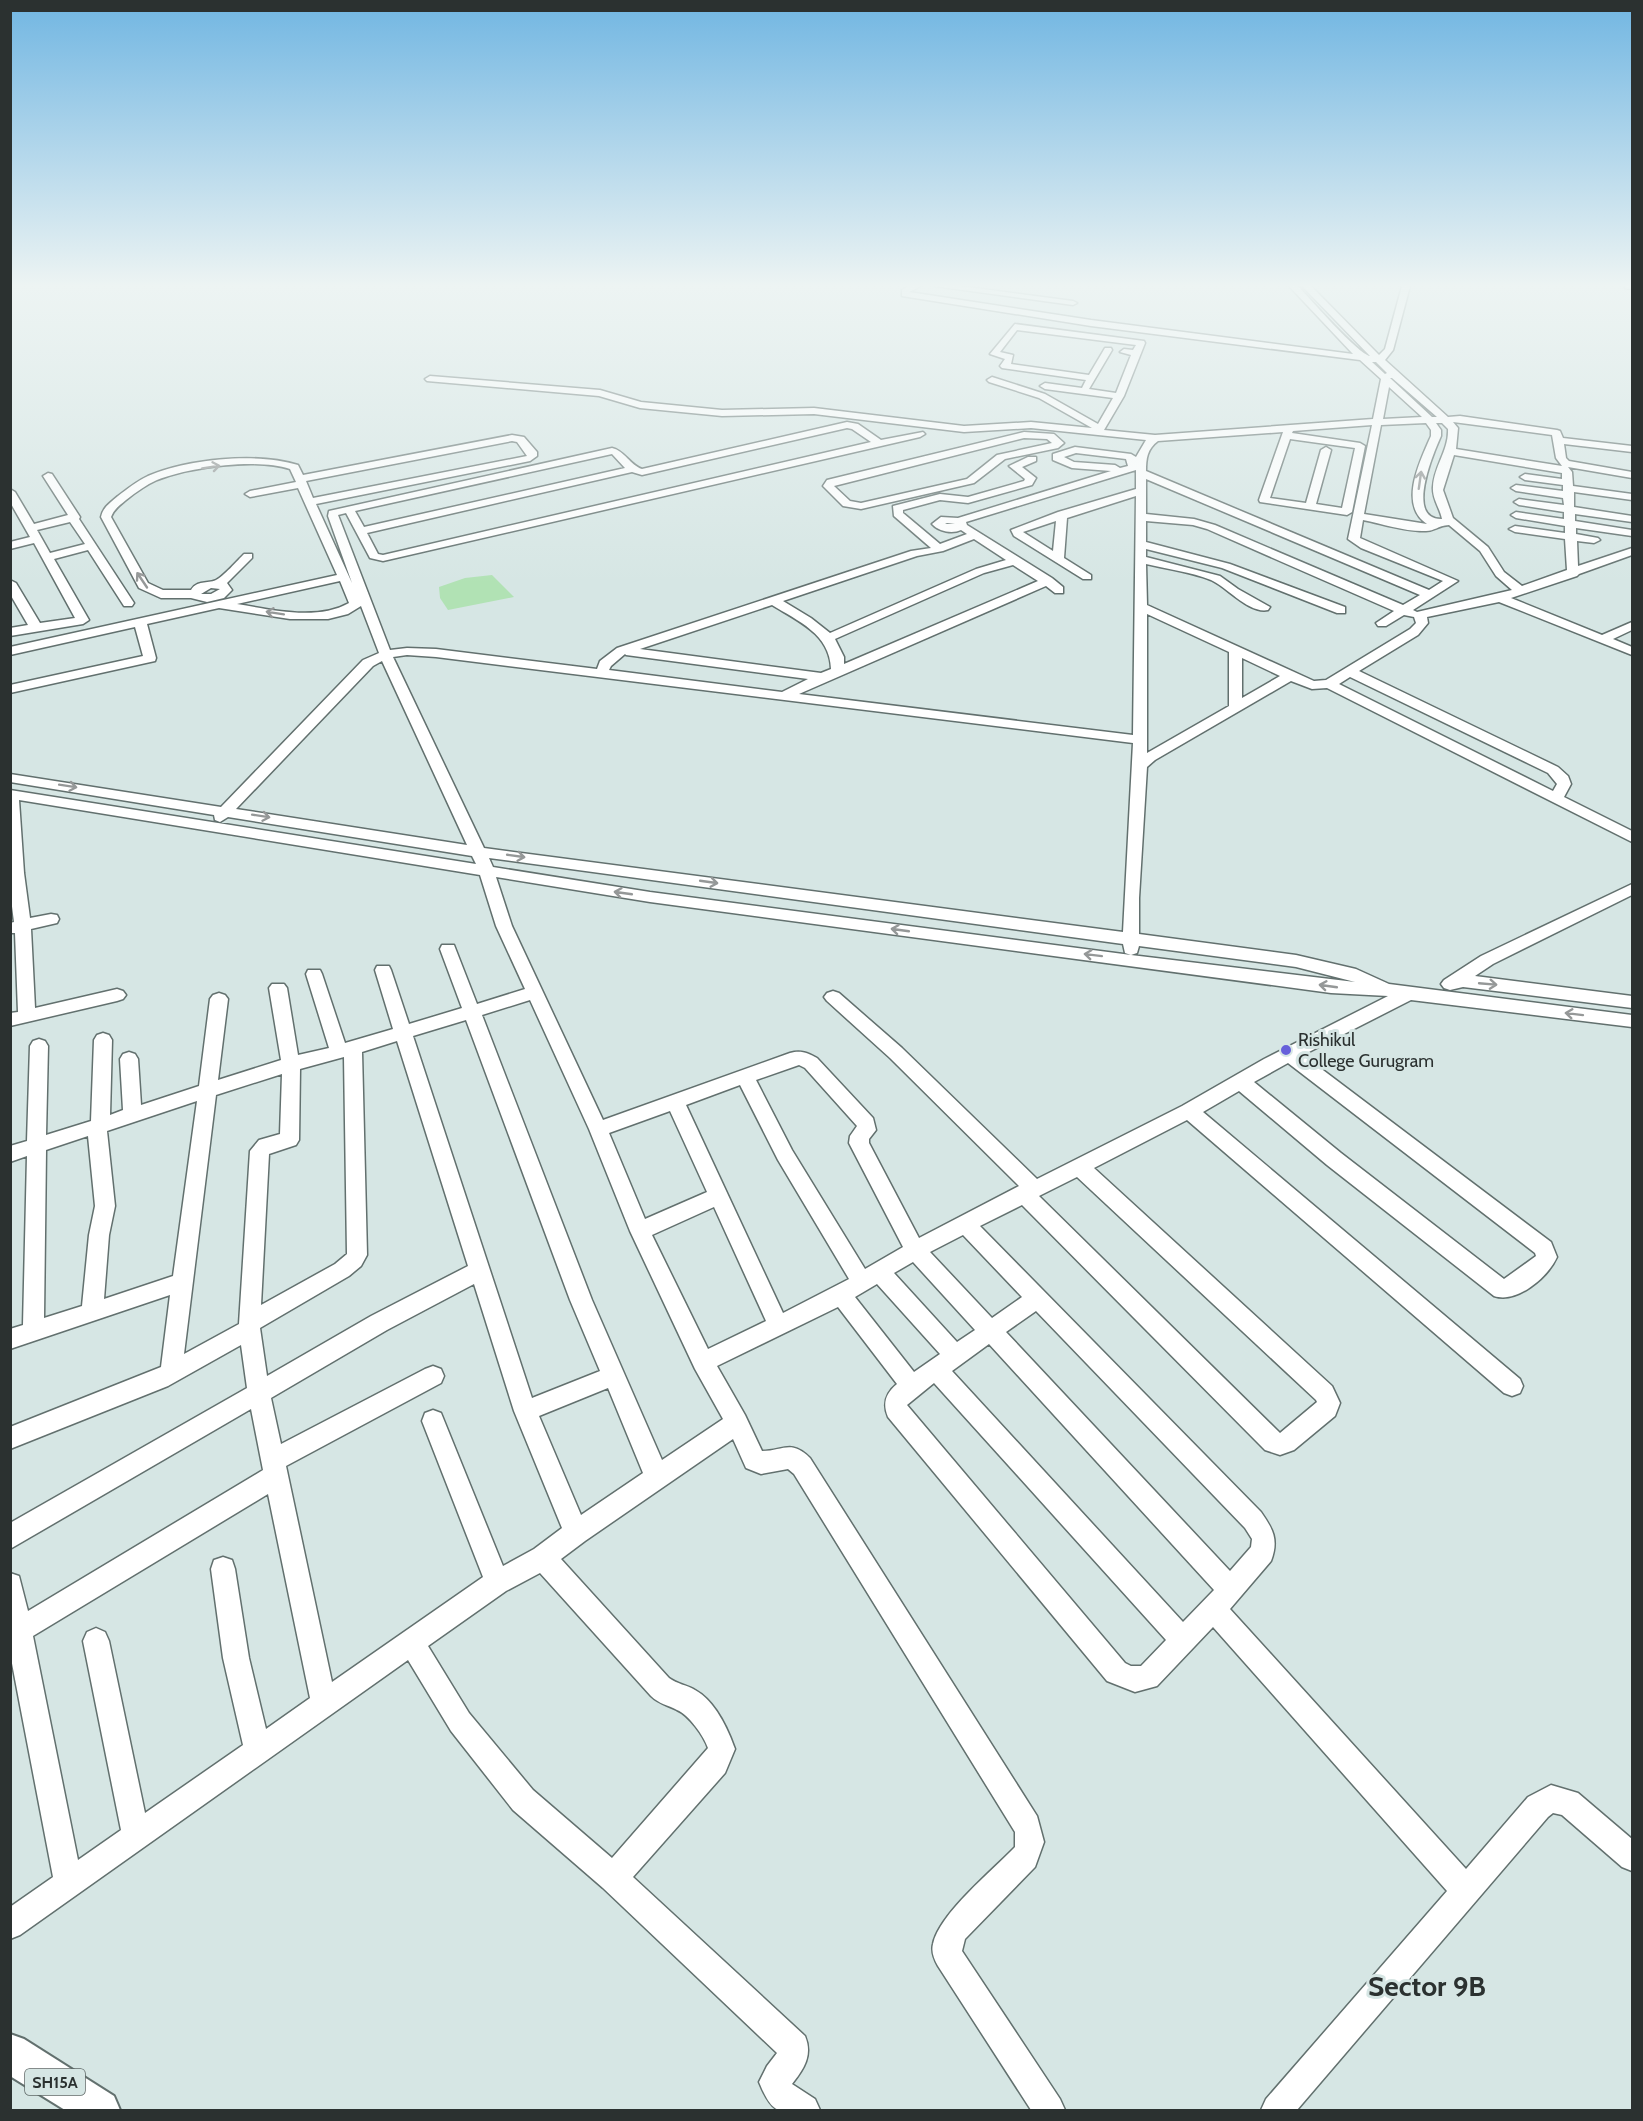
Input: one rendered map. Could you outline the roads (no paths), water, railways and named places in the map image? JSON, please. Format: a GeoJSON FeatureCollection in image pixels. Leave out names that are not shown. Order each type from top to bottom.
{"type":"FeatureCollection","features":[{"type":"Feature","properties":{"kind":"main road","name":"SH15A"},"geometry":{"type":"LineString","coordinates":[[10,2052],[100,2110]]}},
{"type":"Feature","properties":{"kind":"street"},"geometry":{"type":"LineString","coordinates":[[503,385],[600,393],[640,405],[722,412],[838,413],[964,429],[1009,425],[1052,431],[1098,430],[1155,438],[1287,436],[1378,422],[1460,419],[1557,433],[1561,458],[1570,465],[1632,473]]}},
{"type":"Feature","properties":{"kind":"street"},"geometry":{"type":"LineString","coordinates":[[1007,385],[1048,399],[1098,430]]}},
{"type":"Feature","properties":{"kind":"street"},"geometry":{"type":"LineString","coordinates":[[1084,391],[1088,385]]}},
{"type":"Feature","properties":{"kind":"street"},"geometry":{"type":"LineString","coordinates":[[1098,430],[1123,385]]}},
{"type":"Feature","properties":{"kind":"street"},"geometry":{"type":"LineString","coordinates":[[1382,623],[1452,581],[1358,543],[1354,539],[1357,516],[1387,385]]}},
{"type":"Feature","properties":{"kind":"street"},"geometry":{"type":"LineString","coordinates":[[1398,385],[1436,430],[1436,436],[1420,474],[1419,507],[1422,516],[1435,523],[1449,520]]}},
{"type":"Feature","properties":{"kind":"street"},"geometry":{"type":"LineString","coordinates":[[1401,385],[1453,428],[1454,435],[1439,480],[1438,491],[1440,503],[1449,520],[1484,549],[1500,574],[1521,591]]}},
{"type":"Feature","properties":{"kind":"street"},"geometry":{"type":"LineString","coordinates":[[1048,399],[1045,386],[1119,396]]}},
{"type":"Feature","properties":{"kind":"street"},"geometry":{"type":"LineString","coordinates":[[826,429],[838,413]]}},
{"type":"Feature","properties":{"kind":"street"},"geometry":{"type":"LineString","coordinates":[[840,426],[850,414]]}},
{"type":"Feature","properties":{"kind":"street"},"geometry":{"type":"LineString","coordinates":[[879,443],[855,426],[840,426],[642,472],[632,469],[614,451],[350,509],[333,513],[333,516],[386,654],[486,870],[504,926],[598,1129],[640,1231],[754,1460],[764,1463],[790,1457],[797,1459],[1027,1826],[1030,1848],[1025,1857],[955,1929],[948,1938],[946,1947],[948,1956],[1049,2110]]}},
{"type":"Feature","properties":{"kind":"street"},"geometry":{"type":"LineString","coordinates":[[1040,430],[828,485],[847,504],[861,506],[970,481],[981,475],[990,464],[998,459],[1054,447],[1059,443],[1052,431]]}},
{"type":"Feature","properties":{"kind":"street"},"geometry":{"type":"LineString","coordinates":[[361,531],[402,521],[431,531],[920,434]]}},
{"type":"Feature","properties":{"kind":"street"},"geometry":{"type":"LineString","coordinates":[[1287,436],[1326,450],[1358,455]]}},
{"type":"Feature","properties":{"kind":"street"},"geometry":{"type":"LineString","coordinates":[[1287,436],[1360,446],[1347,512],[1264,500],[1287,436]]}},
{"type":"Feature","properties":{"kind":"street"},"geometry":{"type":"LineString","coordinates":[[250,494],[512,438],[520,439],[533,454],[530,458],[309,502]]}},
{"type":"Feature","properties":{"kind":"street"},"geometry":{"type":"LineString","coordinates":[[1136,469],[1144,449],[1155,438]]}},
{"type":"Feature","properties":{"kind":"street"},"geometry":{"type":"LineString","coordinates":[[1558,440],[1632,449]]}},
{"type":"Feature","properties":{"kind":"street"},"geometry":{"type":"LineString","coordinates":[[939,549],[898,514],[896,511],[900,505],[940,497],[968,500],[1019,486],[1028,483],[1031,478],[1017,469],[1015,464],[1075,450],[1131,457],[1142,490],[1141,740],[1131,898],[1132,960]]}},
{"type":"Feature","properties":{"kind":"street"},"geometry":{"type":"LineString","coordinates":[[1310,506],[1326,450]]}},
{"type":"Feature","properties":{"kind":"street"},"geometry":{"type":"LineString","coordinates":[[1450,451],[1567,472],[1573,574]]}},
{"type":"Feature","properties":{"kind":"street"},"geometry":{"type":"LineString","coordinates":[[175,615],[195,595],[196,589],[204,585],[223,596],[298,616],[330,613],[350,608],[356,604],[294,467],[272,461],[247,461],[158,476],[136,487],[109,508],[106,517],[143,585],[162,594],[195,595]]}},
{"type":"Feature","properties":{"kind":"street"},"geometry":{"type":"LineString","coordinates":[[350,509],[376,557],[383,558],[431,531],[535,491],[632,469]]}},
{"type":"Feature","properties":{"kind":"street"},"geometry":{"type":"LineString","coordinates":[[1059,590],[959,524],[1136,469],[1428,594]]}},
{"type":"Feature","properties":{"kind":"street"},"geometry":{"type":"LineString","coordinates":[[521,472],[535,491]]}},
{"type":"Feature","properties":{"kind":"street"},"geometry":{"type":"LineString","coordinates":[[48,476],[128,603]]}},
{"type":"Feature","properties":{"kind":"street"},"geometry":{"type":"LineString","coordinates":[[1525,477],[1567,489]]}},
{"type":"Feature","properties":{"kind":"street"},"geometry":{"type":"LineString","coordinates":[[1516,488],[1567,489],[1632,497]]}},
{"type":"Feature","properties":{"kind":"street"},"geometry":{"type":"LineString","coordinates":[[1087,577],[1016,532],[1062,514],[1142,490]]}},
{"type":"Feature","properties":{"kind":"street"},"geometry":{"type":"LineString","coordinates":[[10,492],[83,620],[35,626],[10,632]]}},
{"type":"Feature","properties":{"kind":"street"},"geometry":{"type":"LineString","coordinates":[[389,500],[402,521]]}},
{"type":"Feature","properties":{"kind":"street"},"geometry":{"type":"LineString","coordinates":[[1519,501],[1632,519]]}},
{"type":"Feature","properties":{"kind":"street"},"geometry":{"type":"LineString","coordinates":[[1058,558],[1062,514]]}},
{"type":"Feature","properties":{"kind":"street"},"geometry":{"type":"LineString","coordinates":[[1516,514],[1632,533]]}},
{"type":"Feature","properties":{"kind":"street"},"geometry":{"type":"LineString","coordinates":[[1357,516],[1421,528],[1429,528],[1435,523]]}},
{"type":"Feature","properties":{"kind":"street"},"geometry":{"type":"LineString","coordinates":[[1141,517],[1194,522],[1227,534],[1420,618],[1422,623],[1414,632],[1329,684]]}},
{"type":"Feature","properties":{"kind":"street"},"geometry":{"type":"LineString","coordinates":[[31,528],[74,519]]}},
{"type":"Feature","properties":{"kind":"street"},"geometry":{"type":"LineString","coordinates":[[1227,534],[1254,521]]}},
{"type":"Feature","properties":{"kind":"street"},"geometry":{"type":"LineString","coordinates":[[1515,529],[1594,540]]}},
{"type":"Feature","properties":{"kind":"street"},"geometry":{"type":"LineString","coordinates":[[601,674],[605,664],[621,651],[915,554],[939,549],[976,534]]}},
{"type":"Feature","properties":{"kind":"street"},"geometry":{"type":"LineString","coordinates":[[1269,552],[1295,538]]}},
{"type":"Feature","properties":{"kind":"street"},"geometry":{"type":"LineString","coordinates":[[10,546],[37,539]]}},
{"type":"Feature","properties":{"kind":"street"},"geometry":{"type":"LineString","coordinates":[[47,557],[91,546]]}},
{"type":"Feature","properties":{"kind":"street"},"geometry":{"type":"LineString","coordinates":[[1140,551],[1206,560],[1341,610]]}},
{"type":"Feature","properties":{"kind":"street"},"geometry":{"type":"LineString","coordinates":[[1140,551],[1221,580],[1234,592],[1264,607]]}},
{"type":"Feature","properties":{"kind":"street"},"geometry":{"type":"LineString","coordinates":[[1420,618],[1423,614],[1500,598],[1573,574],[1632,551]]}},
{"type":"Feature","properties":{"kind":"street"},"geometry":{"type":"LineString","coordinates":[[1311,570],[1336,555]]}},
{"type":"Feature","properties":{"kind":"street"},"geometry":{"type":"LineString","coordinates":[[223,596],[248,556]]}},
{"type":"Feature","properties":{"kind":"street"},"geometry":{"type":"LineString","coordinates":[[830,637],[980,571],[1016,560]]}},
{"type":"Feature","properties":{"kind":"street"},"geometry":{"type":"LineString","coordinates":[[1195,571],[1206,560]]}},
{"type":"Feature","properties":{"kind":"street"},"geometry":{"type":"LineString","coordinates":[[1355,589],[1381,574]]}},
{"type":"Feature","properties":{"kind":"street"},"geometry":{"type":"LineString","coordinates":[[10,651],[175,615],[223,596],[344,577]]}},
{"type":"Feature","properties":{"kind":"street"},"geometry":{"type":"LineString","coordinates":[[785,696],[838,670],[894,649],[1048,581]]}},
{"type":"Feature","properties":{"kind":"street"},"geometry":{"type":"LineString","coordinates":[[10,583],[35,626]]}},
{"type":"Feature","properties":{"kind":"street"},"geometry":{"type":"LineString","coordinates":[[1500,598],[1632,651]]}},
{"type":"Feature","properties":{"kind":"street"},"geometry":{"type":"LineString","coordinates":[[773,600],[830,637],[839,656],[838,670]]}},
{"type":"Feature","properties":{"kind":"street"},"geometry":{"type":"LineString","coordinates":[[1141,607],[1312,685],[1329,684],[1632,837]]}},
{"type":"Feature","properties":{"kind":"street"},"geometry":{"type":"LineString","coordinates":[[10,689],[150,658],[140,623]]}},
{"type":"Feature","properties":{"kind":"street"},"geometry":{"type":"LineString","coordinates":[[1603,639],[1632,626]]}},
{"type":"Feature","properties":{"kind":"street"},"geometry":{"type":"LineString","coordinates":[[1618,645],[1632,639]]}},
{"type":"Feature","properties":{"kind":"street"},"geometry":{"type":"LineString","coordinates":[[1235,650],[1236,707]]}},
{"type":"Feature","properties":{"kind":"street"},"geometry":{"type":"LineString","coordinates":[[621,651],[822,677]]}},
{"type":"Feature","properties":{"kind":"street"},"geometry":{"type":"LineString","coordinates":[[212,826],[368,663],[386,654],[405,652],[455,656],[1141,740]]}},
{"type":"Feature","properties":{"kind":"street"},"geometry":{"type":"LineString","coordinates":[[1348,671],[1553,770],[1563,779],[1564,784],[1556,798]]}},
{"type":"Feature","properties":{"kind":"street"},"geometry":{"type":"LineString","coordinates":[[1140,766],[1150,757],[1290,675]]}},
{"type":"Feature","properties":{"kind":"street"},"geometry":{"type":"LineString","coordinates":[[10,778],[478,852],[1316,964],[1350,973],[1386,990]]}},
{"type":"Feature","properties":{"kind":"street"},"geometry":{"type":"LineString","coordinates":[[117,995],[19,1017],[11,794],[650,897],[1331,987],[1386,990],[1632,1021]]}},
{"type":"Feature","properties":{"kind":"street"},"geometry":{"type":"LineString","coordinates":[[1434,996],[1486,960],[1632,889]]}},
{"type":"Feature","properties":{"kind":"street"},"geometry":{"type":"LineString","coordinates":[[17,927],[51,919]]}},
{"type":"Feature","properties":{"kind":"street"},"geometry":{"type":"LineString","coordinates":[[448,949],[548,1216],[657,1477]]}},
{"type":"Feature","properties":{"kind":"street"},"geometry":{"type":"LineString","coordinates":[[382,970],[525,1411],[576,1532]]}},
{"type":"Feature","properties":{"kind":"street"},"geometry":{"type":"LineString","coordinates":[[10,1438],[171,1372],[342,1270],[357,1255],[346,1050],[314,974]]}},
{"type":"Feature","properties":{"kind":"street"},"geometry":{"type":"LineString","coordinates":[[1450,984],[1463,981],[1632,1002]]}},
{"type":"Feature","properties":{"kind":"street"},"geometry":{"type":"LineString","coordinates":[[278,988],[291,1064],[289,1140],[266,1145],[260,1151],[249,1326],[259,1394],[324,1704]]}},
{"type":"Feature","properties":{"kind":"street"},"geometry":{"type":"LineString","coordinates":[[10,1154],[291,1064],[346,1050],[534,993]]}},
{"type":"Feature","properties":{"kind":"street"},"geometry":{"type":"LineString","coordinates":[[704,1362],[841,1295],[915,1250],[1189,1111],[1289,1054],[1407,994]]}},
{"type":"Feature","properties":{"kind":"street"},"geometry":{"type":"LineString","coordinates":[[833,997],[896,1053],[1273,1442],[1280,1444],[1286,1442],[1327,1408],[1329,1403],[1324,1393],[1078,1166]]}},
{"type":"Feature","properties":{"kind":"street"},"geometry":{"type":"LineString","coordinates":[[171,1372],[205,1093],[219,999]]}},
{"type":"Feature","properties":{"kind":"street"},"geometry":{"type":"LineString","coordinates":[[92,1312],[99,1235],[105,1206],[99,1127],[104,1040]]}},
{"type":"Feature","properties":{"kind":"street"},"geometry":{"type":"LineString","coordinates":[[33,1332],[36,1248],[35,1147],[39,1046]]}},
{"type":"Feature","properties":{"kind":"street"},"geometry":{"type":"LineString","coordinates":[[1240,1081],[1334,1159],[1501,1288],[1507,1290],[1512,1288],[1545,1262],[1547,1257],[1544,1248],[1289,1054]]}},
{"type":"Feature","properties":{"kind":"street"},"geometry":{"type":"LineString","coordinates":[[598,1129],[796,1058],[802,1058],[811,1063],[866,1123],[867,1130],[859,1136],[859,1143],[915,1250],[989,1331],[1222,1599],[1467,1891]]}},
{"type":"Feature","properties":{"kind":"street"},"geometry":{"type":"LineString","coordinates":[[129,1059],[133,1116]]}},
{"type":"Feature","properties":{"kind":"street"},"geometry":{"type":"LineString","coordinates":[[744,1075],[785,1155],[870,1276],[1183,1640]]}},
{"type":"Feature","properties":{"kind":"street"},"geometry":{"type":"LineString","coordinates":[[675,1101],[778,1325]]}},
{"type":"Feature","properties":{"kind":"street"},"geometry":{"type":"LineString","coordinates":[[1189,1111],[1512,1386]]}},
{"type":"Feature","properties":{"kind":"street"},"geometry":{"type":"LineString","coordinates":[[640,1231],[718,1196]]}},
{"type":"Feature","properties":{"kind":"street"},"geometry":{"type":"LineString","coordinates":[[965,1224],[1259,1528],[1264,1537],[1262,1552],[1222,1599],[1148,1677],[1138,1681],[1128,1680],[1116,1672],[896,1408],[895,1401],[912,1386],[1036,1299]]}},
{"type":"Feature","properties":{"kind":"street"},"geometry":{"type":"LineString","coordinates":[[10,1537],[408,1307],[480,1270]]}},
{"type":"Feature","properties":{"kind":"street"},"geometry":{"type":"LineString","coordinates":[[10,1339],[182,1282]]}},
{"type":"Feature","properties":{"kind":"street"},"geometry":{"type":"LineString","coordinates":[[841,1295],[912,1386]]}},
{"type":"Feature","properties":{"kind":"street"},"geometry":{"type":"LineString","coordinates":[[19,1630],[274,1468],[433,1376]]}},
{"type":"Feature","properties":{"kind":"street"},"geometry":{"type":"LineString","coordinates":[[525,1411],[613,1376]]}},
{"type":"Feature","properties":{"kind":"street"},"geometry":{"type":"LineString","coordinates":[[433,1421],[497,1582]]}},
{"type":"Feature","properties":{"kind":"street"},"geometry":{"type":"LineString","coordinates":[[10,1925],[497,1582],[543,1558],[576,1532],[737,1424]]}},
{"type":"Feature","properties":{"kind":"street"},"geometry":{"type":"LineString","coordinates":[[543,1558],[660,1687],[667,1693],[688,1700],[715,1731],[722,1749],[715,1763],[613,1878]]}},
{"type":"Feature","properties":{"kind":"street"},"geometry":{"type":"LineString","coordinates":[[223,1569],[236,1658],[258,1751]]}},
{"type":"Feature","properties":{"kind":"street"},"geometry":{"type":"LineString","coordinates":[[10,1585],[69,1885]]}},
{"type":"Feature","properties":{"kind":"street"},"geometry":{"type":"LineString","coordinates":[[96,1641],[136,1837]]}},
{"type":"Feature","properties":{"kind":"street"},"geometry":{"type":"LineString","coordinates":[[412,1643],[460,1722],[523,1800],[613,1878],[794,2047],[792,2062],[779,2073],[775,2082],[781,2095],[804,2110]]}},
{"type":"Feature","properties":{"kind":"street"},"geometry":{"type":"LineString","coordinates":[[1277,2110],[1538,1806],[1551,1799],[1568,1803],[1632,1857]]}},
{"type":"Feature","properties":{"kind":"place","name":"Rishikul College Gurugram"},"geometry":{"type":"Point","coordinates":[1286,1050]}},
{"type":"Feature","properties":{"kind":"district","name":"Sector 9B"},"geometry":{"type":"Point","coordinates":[1427,1986]}}]}
